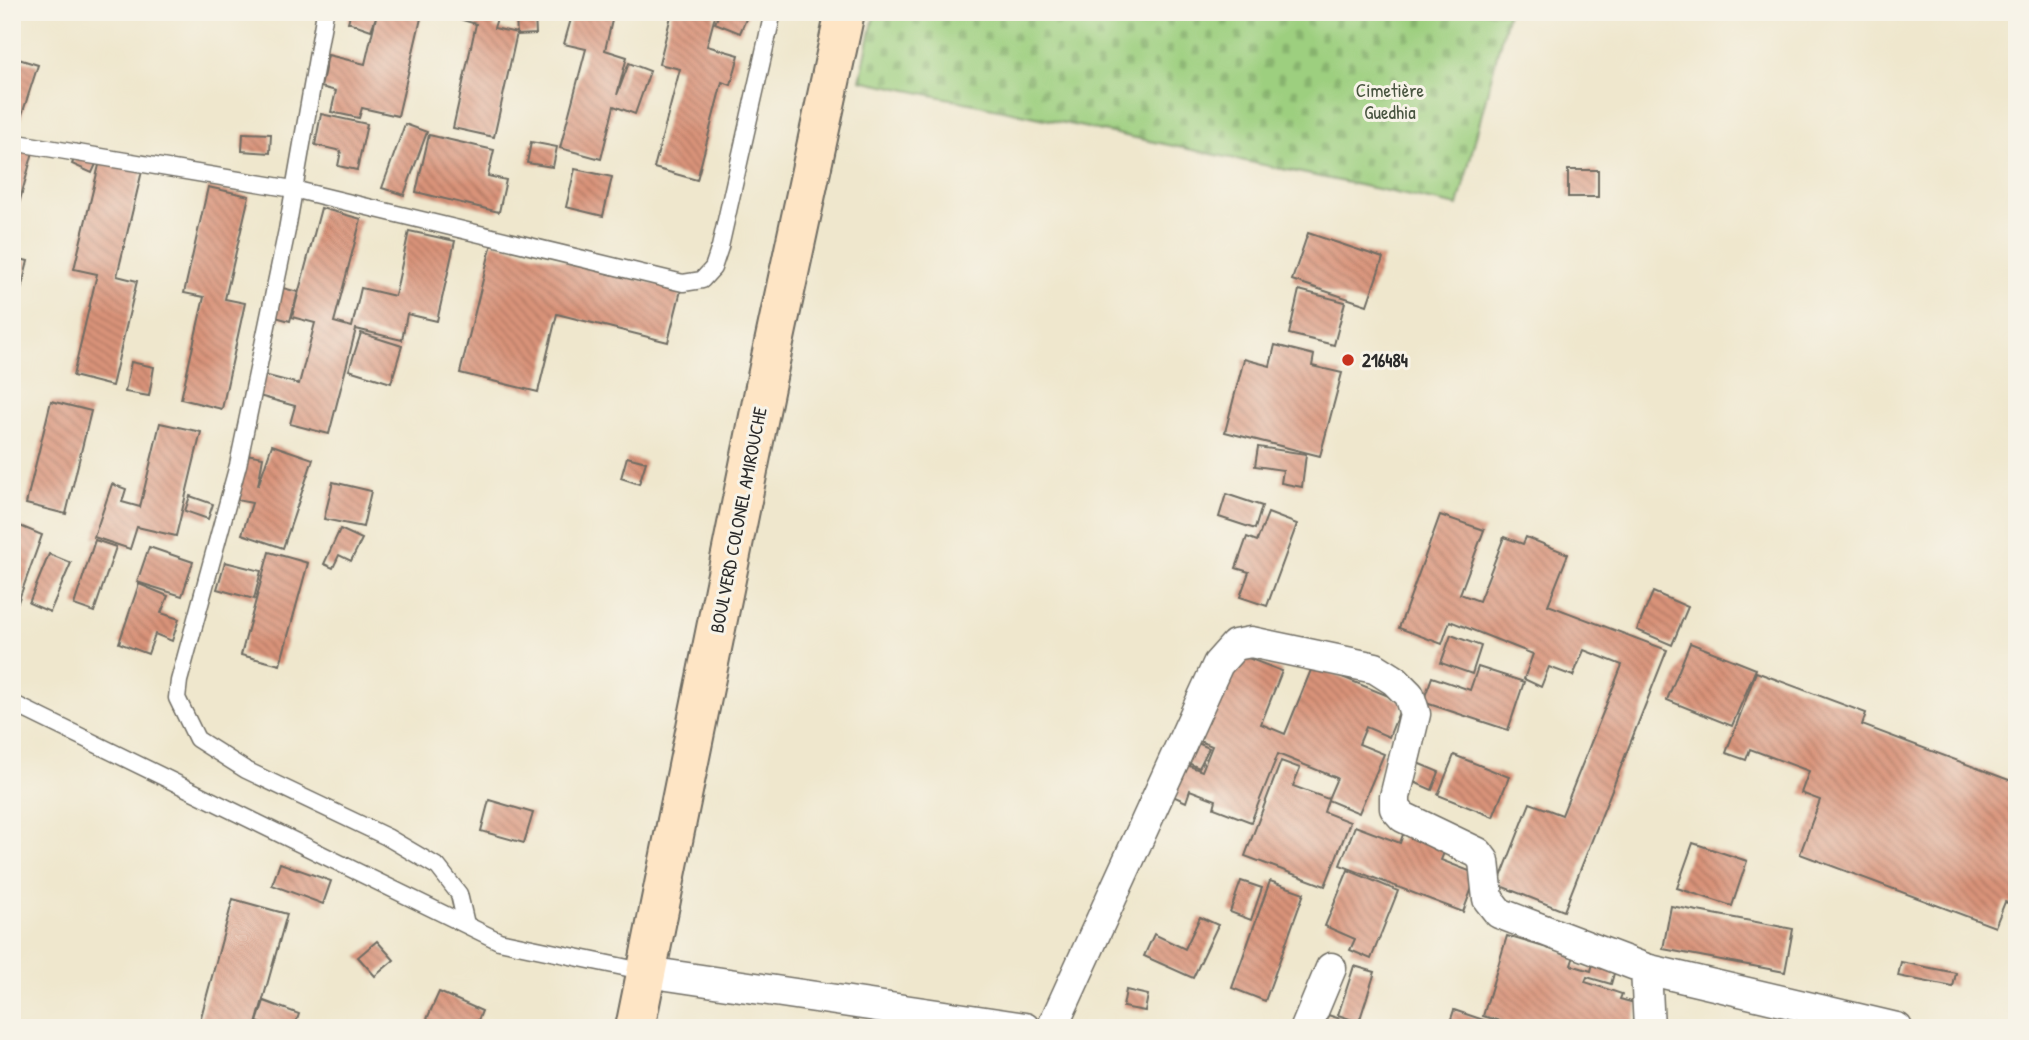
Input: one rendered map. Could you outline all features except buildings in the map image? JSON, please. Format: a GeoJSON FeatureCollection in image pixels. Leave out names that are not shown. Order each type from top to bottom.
{"type":"FeatureCollection","features":[{"type":"Feature","properties":{"kind":"main road","name":"BOULVERD COLONEL AMIROUCHE"},"geometry":{"type":"LineString","coordinates":[[635,1028],[771,357],[845,12]]}},
{"type":"Feature","properties":{"kind":"street"},"geometry":{"type":"LineString","coordinates":[[1052,1028],[1218,664],[1236,645],[1251,642],[1375,668],[1394,680],[1409,695],[1415,714],[1395,797],[1395,808],[1402,817],[1478,853],[1484,861],[1488,898],[1499,913],[1646,969],[1897,1028]]}},
{"type":"Feature","properties":{"kind":"street"},"geometry":{"type":"LineString","coordinates":[[1306,1028],[1331,968]]}},
{"type":"Feature","properties":{"kind":"street"},"geometry":{"type":"LineString","coordinates":[[1646,969],[1649,1028]]}},
{"type":"Feature","properties":{"kind":"street"},"geometry":{"type":"LineString","coordinates":[[647,972],[1025,1028]]}},
{"type":"Feature","properties":{"kind":"lane"},"geometry":{"type":"LineString","coordinates":[[325,12],[293,190],[238,465],[179,681],[177,698],[197,739],[206,745],[246,770],[387,836],[438,867],[459,894],[466,924]]}},
{"type":"Feature","properties":{"kind":"lane"},"geometry":{"type":"LineString","coordinates":[[12,142],[293,190],[683,283],[702,281],[713,268],[720,247],[773,12]]}},
{"type":"Feature","properties":{"kind":"lane"},"geometry":{"type":"LineString","coordinates":[[12,703],[499,940],[647,972]]}},
{"type":"Feature","properties":{"kind":"green space","name":"Cimetière Guedhia"},"geometry":{"type":"Polygon","coordinates":[[[875,12],[1508,12],[1458,206],[860,80],[875,12]]]}},
{"type":"Feature","properties":{"kind":"place","name":"216484"},"geometry":{"type":"Point","coordinates":[1348,360]}}]}
